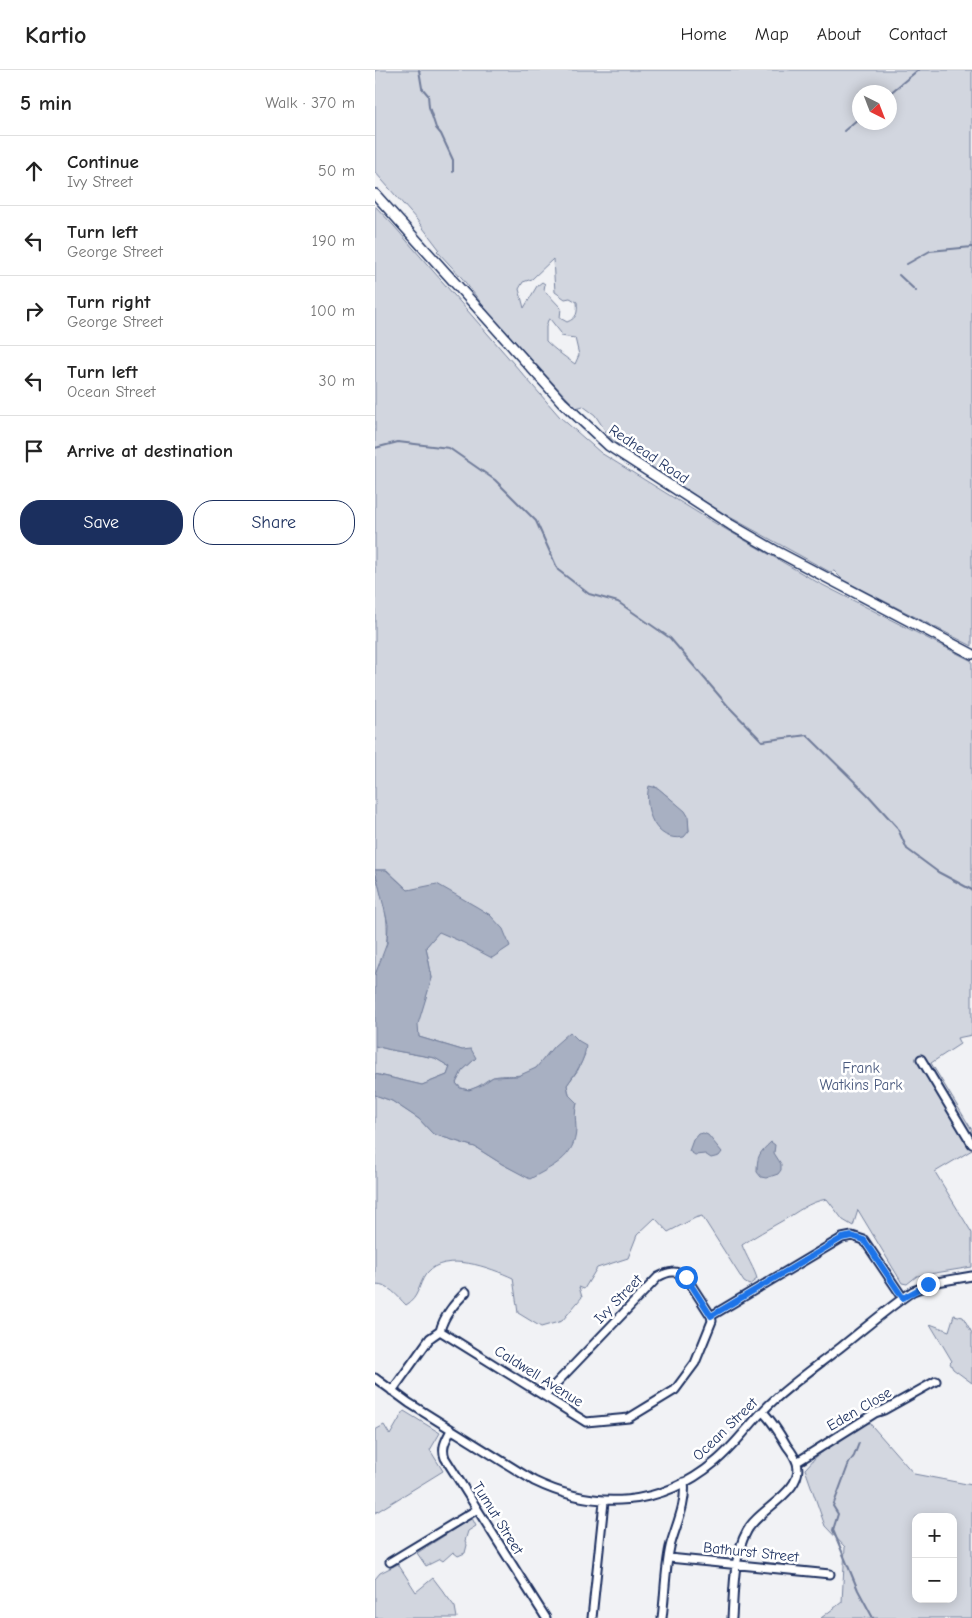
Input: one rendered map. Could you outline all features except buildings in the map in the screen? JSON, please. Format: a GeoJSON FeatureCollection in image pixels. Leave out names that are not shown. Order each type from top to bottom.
{"type":"FeatureCollection","features":[{"type":"Feature","properties":{"kind":"main road","name":"Redhead Road"},"geometry":{"type":"LineString","coordinates":[[375,194],[562,402],[609,446],[731,525],[776,551],[972,654]]}},
{"type":"Feature","properties":{"kind":"street"},"geometry":{"type":"LineString","coordinates":[[921,1059],[972,1144]]}},
{"type":"Feature","properties":{"kind":"street"},"geometry":{"type":"LineString","coordinates":[[711,1316],[842,1238],[852,1236],[864,1240],[903,1298]]}},
{"type":"Feature","properties":{"kind":"street","name":"Ivy Street"},"geometry":{"type":"LineString","coordinates":[[544,1396],[658,1277],[667,1272],[680,1273],[686,1277],[711,1316]]}},
{"type":"Feature","properties":{"kind":"street","name":"Ocean Street"},"geometry":{"type":"LineString","coordinates":[[375,1378],[451,1430],[546,1487],[579,1498],[604,1502],[624,1501],[659,1493],[685,1482],[716,1462],[783,1393],[903,1298],[928,1284],[972,1276]]}},
{"type":"Feature","properties":{"kind":"street"},"geometry":{"type":"LineString","coordinates":[[392,1391],[430,1338],[440,1331],[442,1322],[456,1302],[466,1292]]}},
{"type":"Feature","properties":{"kind":"street","name":"Caldwell Avenue"},"geometry":{"type":"LineString","coordinates":[[440,1331],[586,1422],[629,1418],[675,1390],[695,1363],[712,1321],[711,1316]]}},
{"type":"Feature","properties":{"kind":"street","name":"Eden Close"},"geometry":{"type":"LineString","coordinates":[[797,1462],[875,1413],[885,1410],[936,1380]]}},
{"type":"Feature","properties":{"kind":"street"},"geometry":{"type":"LineString","coordinates":[[732,1618],[737,1565],[745,1534],[749,1526],[788,1491],[797,1476],[797,1462],[772,1421],[763,1412]]}},
{"type":"Feature","properties":{"kind":"street","name":"Tumut Street"},"geometry":{"type":"LineString","coordinates":[[451,1430],[442,1450],[445,1458],[546,1618]]}},
{"type":"Feature","properties":{"kind":"street"},"geometry":{"type":"LineString","coordinates":[[662,1618],[669,1558],[683,1500],[685,1482]]}},
{"type":"Feature","properties":{"kind":"street"},"geometry":{"type":"LineString","coordinates":[[592,1618],[604,1502]]}},
{"type":"Feature","properties":{"kind":"street"},"geometry":{"type":"LineString","coordinates":[[390,1562],[477,1510]]}},
{"type":"Feature","properties":{"kind":"street","name":"Bathurst Street"},"geometry":{"type":"LineString","coordinates":[[669,1558],[830,1574]]}},
{"type":"Feature","properties":{"kind":"green space"},"geometry":{"type":"Polygon","coordinates":[[[375,70],[972,70],[972,646],[843,580],[834,571],[830,572],[728,516],[628,453],[610,438],[595,415],[583,406],[576,408],[488,312],[462,278],[437,251],[439,249],[417,220],[375,172],[375,70]],[[553,259],[532,279],[523,282],[519,289],[524,308],[537,286],[542,282],[545,284],[544,290],[561,308],[560,318],[567,322],[575,317],[577,302],[570,298],[565,299],[555,292],[553,259]],[[550,319],[546,327],[546,341],[575,364],[579,355],[575,338],[560,336],[561,333],[550,319]]]}},
{"type":"Feature","properties":{"kind":"green space","name":"Frank Watkins Park"},"geometry":{"type":"Polygon","coordinates":[[[375,206],[560,417],[601,453],[708,519],[817,582],[972,661],[972,1035],[957,1038],[960,1044],[931,1063],[972,1130],[972,1150],[935,1172],[972,1233],[972,1267],[917,1276],[907,1284],[902,1283],[858,1210],[853,1226],[843,1220],[827,1199],[814,1202],[742,1245],[757,1279],[749,1285],[744,1282],[702,1216],[668,1232],[655,1218],[637,1235],[628,1258],[597,1268],[584,1289],[579,1287],[582,1297],[562,1321],[541,1327],[518,1313],[513,1278],[481,1266],[456,1262],[434,1267],[423,1278],[416,1295],[406,1305],[389,1289],[375,1285],[375,1095],[392,1101],[419,1119],[433,1134],[475,1147],[502,1164],[530,1178],[576,1130],[574,1116],[577,1103],[569,1095],[567,1085],[578,1070],[585,1054],[554,1046],[539,1066],[531,1072],[521,1075],[494,1077],[476,1088],[467,1090],[461,1088],[456,1083],[462,1071],[476,1058],[462,1050],[419,1037],[417,1024],[432,978],[426,947],[439,931],[462,942],[490,915],[463,900],[408,890],[387,870],[375,870],[375,206]],[[654,786],[689,831],[687,815],[654,786]]]}},
{"type":"Feature","properties":{"kind":"green space"},"geometry":{"type":"Polygon","coordinates":[[[375,874],[386,912],[387,937],[385,950],[375,975],[375,874]]]}},
{"type":"Feature","properties":{"kind":"green space"},"geometry":{"type":"Polygon","coordinates":[[[375,1046],[435,1058],[450,1067],[447,1075],[422,1085],[375,1074],[375,1046]]]}},
{"type":"Feature","properties":{"kind":"green space"},"geometry":{"type":"Polygon","coordinates":[[[954,1315],[963,1317],[972,1333],[972,1383],[953,1369],[950,1363],[952,1361],[930,1324],[949,1331],[954,1315]]]}},
{"type":"Feature","properties":{"kind":"green space"},"geometry":{"type":"Polygon","coordinates":[[[404,1411],[440,1433],[430,1450],[443,1471],[375,1513],[375,1430],[384,1425],[390,1435],[404,1411]]]}},
{"type":"Feature","properties":{"kind":"green space"},"geometry":{"type":"Polygon","coordinates":[[[866,1419],[914,1474],[972,1485],[972,1618],[821,1618],[842,1602],[845,1547],[825,1526],[805,1469],[816,1457],[866,1419]]]}},
{"type":"Feature","properties":{"kind":"green space"},"geometry":{"type":"Polygon","coordinates":[[[472,1518],[476,1526],[468,1531],[465,1541],[467,1545],[465,1553],[458,1556],[453,1552],[443,1561],[440,1559],[426,1566],[417,1553],[472,1518]]]}},
{"type":"Feature","properties":{"kind":"green space"},"geometry":{"type":"Polygon","coordinates":[[[398,1564],[416,1592],[433,1578],[455,1607],[457,1618],[375,1618],[375,1579],[380,1573],[398,1564]]]}},
{"type":"Feature","properties":{"kind":"water"},"geometry":{"type":"Polygon","coordinates":[[[649,786],[658,788],[685,811],[688,816],[689,831],[684,837],[665,835],[653,822],[648,805],[649,786]]]}},
{"type":"Feature","properties":{"kind":"water"},"geometry":{"type":"Polygon","coordinates":[[[375,870],[386,870],[408,890],[437,884],[490,915],[503,929],[510,946],[492,958],[439,932],[426,947],[432,978],[418,1024],[419,1037],[462,1050],[471,1049],[476,1058],[462,1071],[456,1083],[460,1088],[469,1090],[482,1085],[493,1077],[518,1076],[536,1068],[554,1046],[570,1032],[586,1045],[582,1061],[567,1085],[569,1095],[577,1103],[575,1140],[567,1155],[554,1166],[530,1179],[475,1147],[433,1134],[419,1119],[392,1101],[375,1095],[375,1074],[422,1085],[447,1075],[450,1067],[435,1058],[375,1046],[375,975],[387,943],[388,924],[375,870]]]}},
{"type":"Feature","properties":{"kind":"water"},"geometry":{"type":"Polygon","coordinates":[[[698,1134],[708,1135],[722,1152],[719,1156],[711,1158],[705,1154],[695,1155],[689,1151],[693,1140],[698,1134]]]}},
{"type":"Feature","properties":{"kind":"water"},"geometry":{"type":"Polygon","coordinates":[[[771,1142],[775,1145],[774,1153],[781,1164],[781,1170],[778,1174],[766,1178],[761,1177],[757,1172],[758,1158],[771,1142]]]}},
{"type":"Feature","properties":{"kind":"waterway"},"geometry":{"type":"LineString","coordinates":[[419,70],[422,88],[428,95],[429,107],[436,128],[441,134],[453,160],[453,172]]}},
{"type":"Feature","properties":{"kind":"waterway"},"geometry":{"type":"LineString","coordinates":[[897,87],[918,70]]}},
{"type":"Feature","properties":{"kind":"waterway"},"geometry":{"type":"LineString","coordinates":[[844,131],[852,124]]}},
{"type":"Feature","properties":{"kind":"waterway"},"geometry":{"type":"LineString","coordinates":[[907,264],[930,251],[972,247]]}},
{"type":"Feature","properties":{"kind":"waterway"},"geometry":{"type":"LineString","coordinates":[[899,275],[916,291]]}},
{"type":"Feature","properties":{"kind":"waterway"},"geometry":{"type":"LineString","coordinates":[[375,448],[398,442],[449,448],[495,480],[536,521],[558,570],[589,594],[618,602],[670,638],[728,706],[762,741],[807,735],[868,795],[897,827],[907,849],[938,872],[972,890]]}},
{"type":"Feature","properties":{"kind":"waterway"},"geometry":{"type":"LineString","coordinates":[[859,1443],[849,1463],[833,1506],[838,1514],[833,1530],[858,1590],[873,1618]]}},
{"type":"Feature","properties":{"kind":"route"},"geometry":{"type":"LineString","coordinates":[[686,1277],[711,1316],[842,1238],[852,1236],[864,1240],[903,1298],[928,1284]]}}]}
